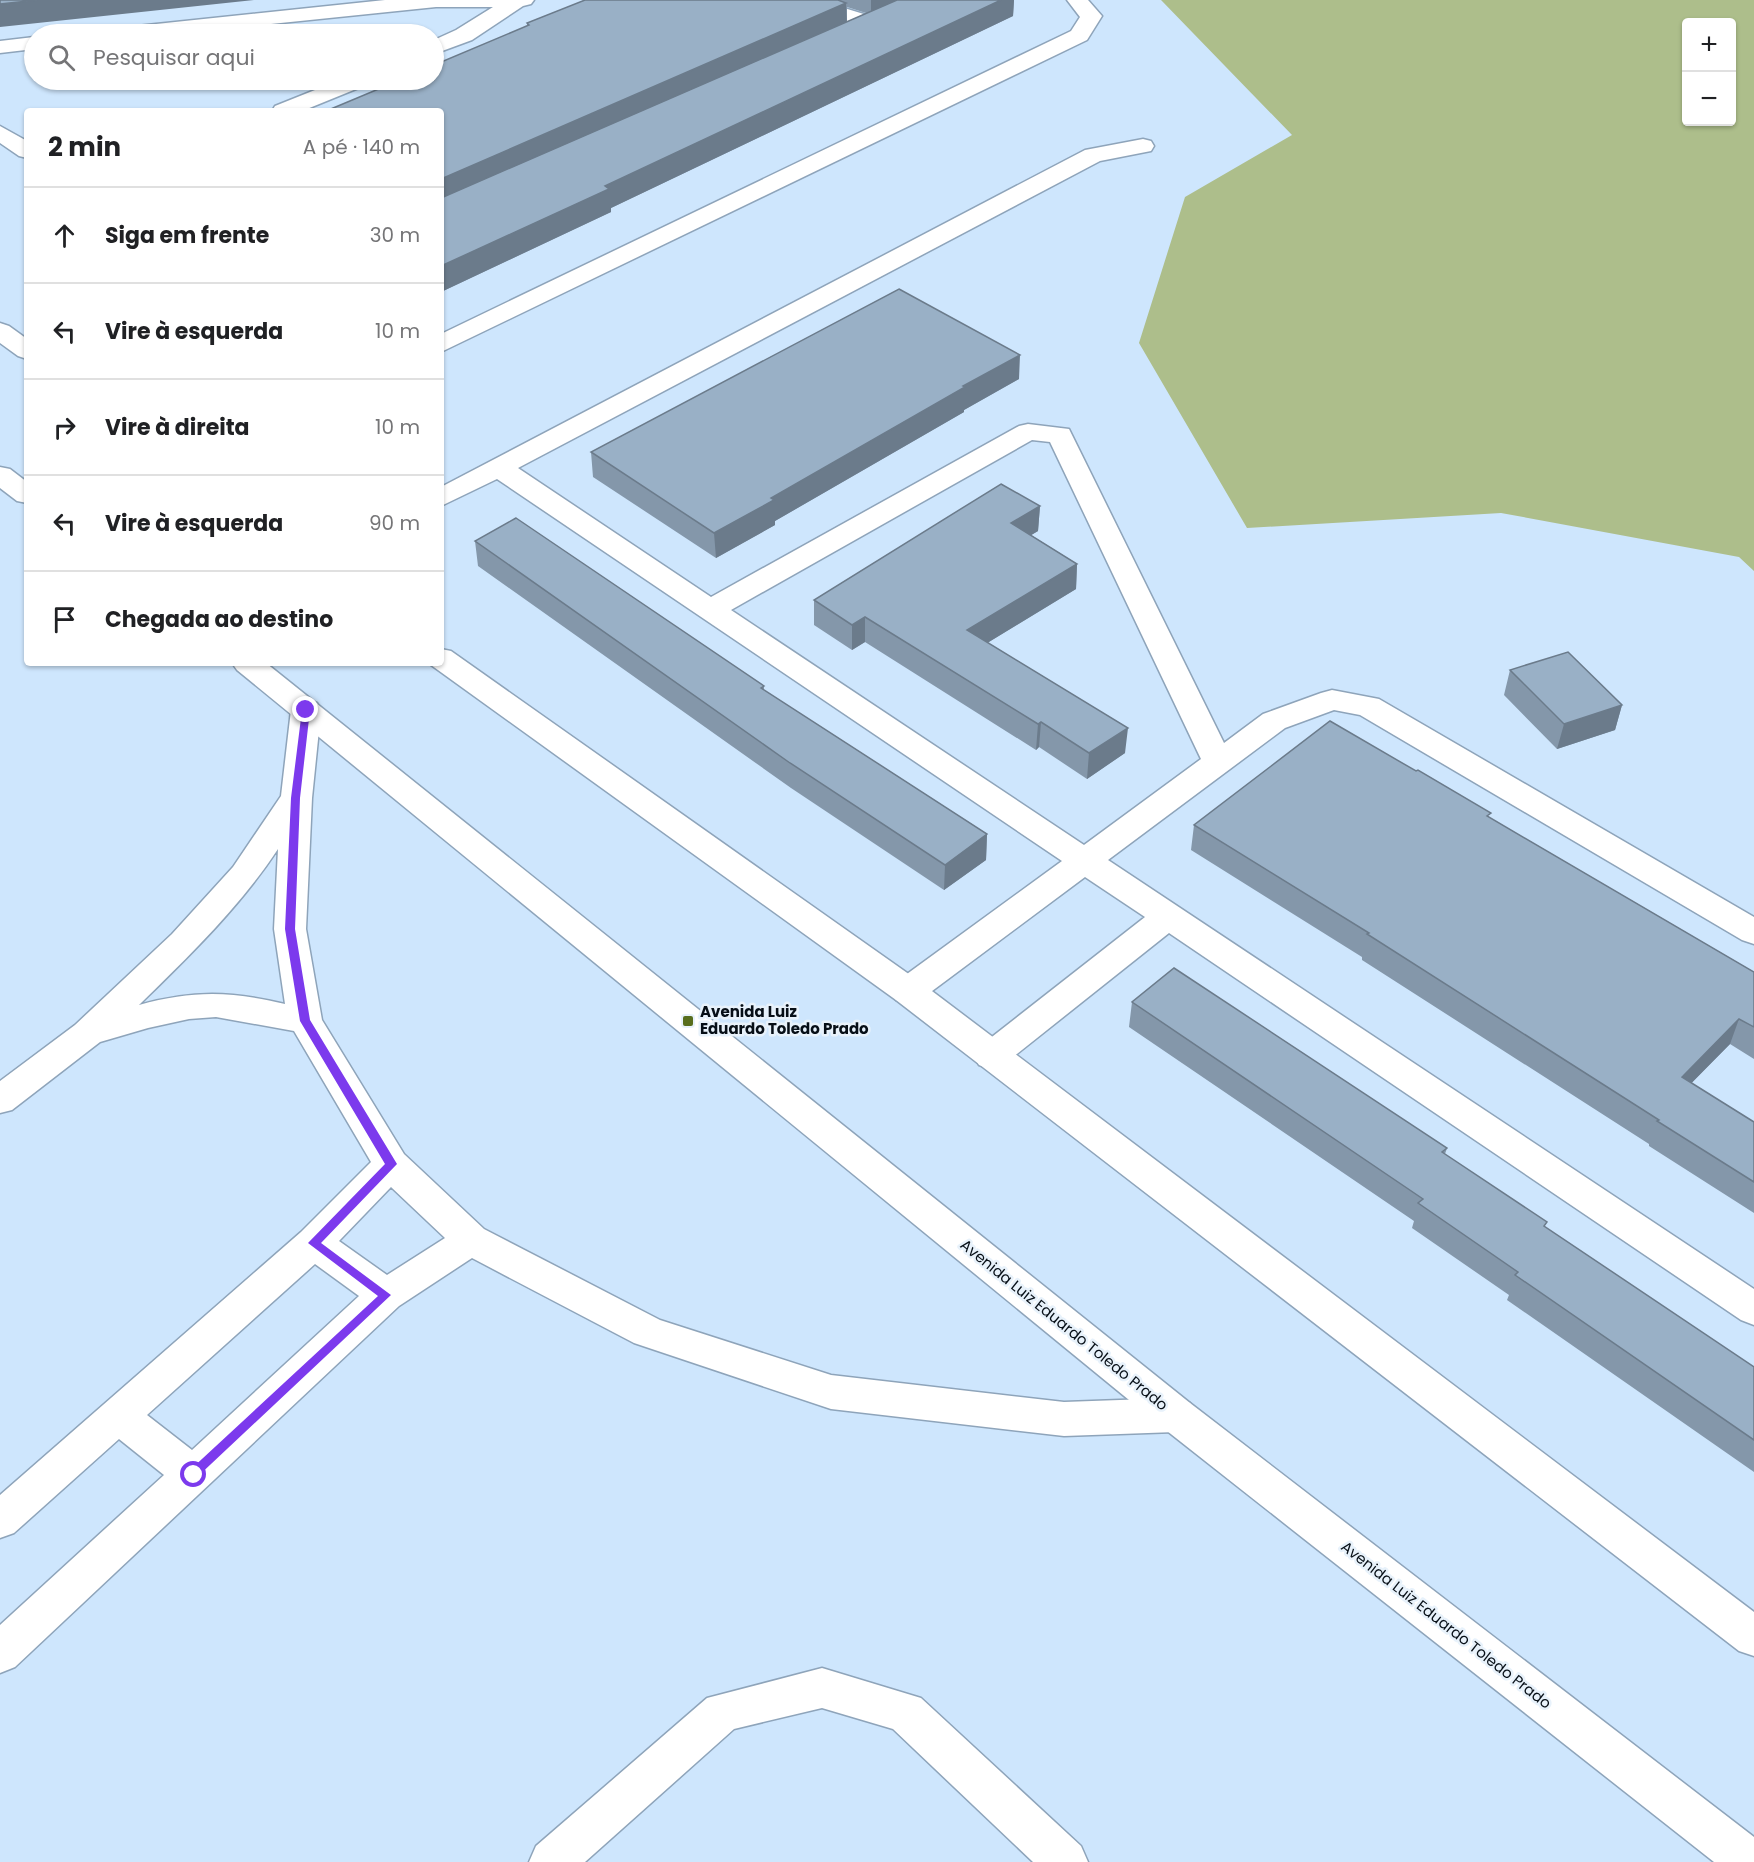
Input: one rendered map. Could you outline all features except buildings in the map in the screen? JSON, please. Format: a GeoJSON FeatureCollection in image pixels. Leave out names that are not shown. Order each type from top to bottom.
{"type":"FeatureCollection","features":[{"type":"Feature","properties":{"kind":"street"},"geometry":{"type":"LineString","coordinates":[[796,0],[872,24]]}},
{"type":"Feature","properties":{"kind":"street"},"geometry":{"type":"LineString","coordinates":[[444,343],[1079,35],[1091,16],[1077,0]]}},
{"type":"Feature","properties":{"kind":"street"},"geometry":{"type":"LineString","coordinates":[[214,24],[435,1],[519,1]]}},
{"type":"Feature","properties":{"kind":"street"},"geometry":{"type":"LineString","coordinates":[[444,44],[464,35],[519,1]]}},
{"type":"Feature","properties":{"kind":"street"},"geometry":{"type":"LineString","coordinates":[[840,38],[894,14]]}},
{"type":"Feature","properties":{"kind":"street"},"geometry":{"type":"LineString","coordinates":[[0,47],[24,44]]}},
{"type":"Feature","properties":{"kind":"street"},"geometry":{"type":"LineString","coordinates":[[290,108],[334,90]]}},
{"type":"Feature","properties":{"kind":"street"},"geometry":{"type":"LineString","coordinates":[[444,496],[1093,155],[1143,146]]}},
{"type":"Feature","properties":{"kind":"street"},"geometry":{"type":"LineString","coordinates":[[0,331],[24,349]]}},
{"type":"Feature","properties":{"kind":"street"},"geometry":{"type":"LineString","coordinates":[[710,609],[1028,432],[1060,435],[1218,762]]}},
{"type":"Feature","properties":{"kind":"street"},"geometry":{"type":"LineString","coordinates":[[499,468],[1754,1309]]}},
{"type":"Feature","properties":{"kind":"street"},"geometry":{"type":"LineString","coordinates":[[0,475],[24,493]]}},
{"type":"Feature","properties":{"kind":"street"},"geometry":{"type":"LineString","coordinates":[[444,660],[908,991],[1754,1637]]}},
{"type":"Feature","properties":{"kind":"street","name":"Avenida Luiz Eduardo Toledo Prado"},"geometry":{"type":"LineString","coordinates":[[251,666],[1176,1415],[1750,1857]]}},
{"type":"Feature","properties":{"kind":"street"},"geometry":{"type":"LineString","coordinates":[[908,991],[1274,721],[1332,700],[1368,706],[1754,932]]}},
{"type":"Feature","properties":{"kind":"street"},"geometry":{"type":"LineString","coordinates":[[306,710],[296,798],[290,929],[305,1021],[391,1164],[471,1240],[648,1332],[831,1392],[1064,1419],[1176,1415]]}},
{"type":"Feature","properties":{"kind":"street"},"geometry":{"type":"LineString","coordinates":[[0,1100],[87,1034],[184,942],[244,875],[296,798]]}},
{"type":"Feature","properties":{"kind":"street"},"geometry":{"type":"LineString","coordinates":[[991,1056],[1167,916]]}},
{"type":"Feature","properties":{"kind":"street"},"geometry":{"type":"LineString","coordinates":[[87,1034],[158,1011],[206,1005],[250,1009],[305,1021]]}},
{"type":"Feature","properties":{"kind":"street"},"geometry":{"type":"LineString","coordinates":[[0,1520],[314,1243],[391,1164]]}},
{"type":"Feature","properties":{"kind":"street"},"geometry":{"type":"LineString","coordinates":[[0,1653],[386,1295],[471,1240]]}},
{"type":"Feature","properties":{"kind":"street"},"geometry":{"type":"LineString","coordinates":[[314,1243],[386,1295]]}},
{"type":"Feature","properties":{"kind":"street"},"geometry":{"type":"LineString","coordinates":[[118,1415],[194,1475]]}},
{"type":"Feature","properties":{"kind":"street"},"geometry":{"type":"LineString","coordinates":[[552,1862],[722,1712],[822,1688],[906,1712],[1065,1862]]}},
{"type":"Feature","properties":{"kind":"green space"},"geometry":{"type":"Polygon","coordinates":[[[1161,0],[1754,0],[1754,571],[1739,557],[1501,513],[1247,528],[1139,343],[1185,197],[1292,135],[1161,0]]]}},
{"type":"Feature","properties":{"kind":"place","name":"Avenida Luiz Eduardo Toledo Prado"},"geometry":{"type":"Point","coordinates":[688,1021]}},
{"type":"Feature","properties":{"kind":"route"},"geometry":{"type":"LineString","coordinates":[[194,1475],[386,1295],[314,1243],[391,1164],[305,1021],[290,929],[296,798],[306,710]]}}]}
